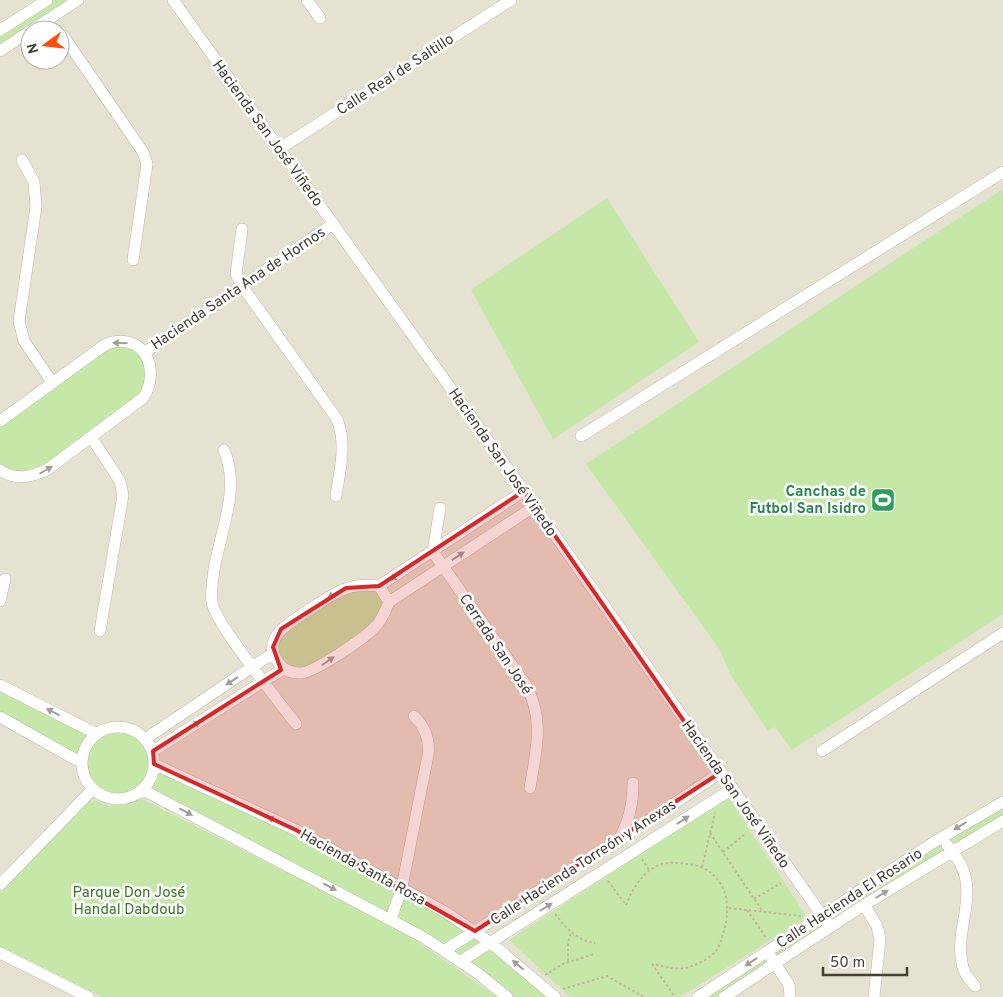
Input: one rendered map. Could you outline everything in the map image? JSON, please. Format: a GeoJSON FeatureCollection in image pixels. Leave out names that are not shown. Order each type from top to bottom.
{"type":"FeatureCollection","features":[{"type":"Feature","properties":{"kind":"street"},"geometry":{"type":"LineString","coordinates":[[48,20],[78,0]]}},
{"type":"Feature","properties":{"kind":"street","name":"Hacienda San José Viñedo"},"geometry":{"type":"LineString","coordinates":[[173,0],[535,506],[720,773],[830,927]]}},
{"type":"Feature","properties":{"kind":"street"},"geometry":{"type":"LineString","coordinates":[[307,0],[320,18]]}},
{"type":"Feature","properties":{"kind":"street","name":"Calle Real de Saltillo"},"geometry":{"type":"LineString","coordinates":[[279,149],[511,0]]}},
{"type":"Feature","properties":{"kind":"street"},"geometry":{"type":"LineString","coordinates":[[0,30],[45,2],[51,18]]}},
{"type":"Feature","properties":{"kind":"street"},"geometry":{"type":"LineString","coordinates":[[0,51],[20,38]]}},
{"type":"Feature","properties":{"kind":"street"},"geometry":{"type":"LineString","coordinates":[[70,45],[142,152],[147,164],[133,260]]}},
{"type":"Feature","properties":{"kind":"street"},"geometry":{"type":"LineString","coordinates":[[22,160],[34,182],[36,207],[19,321],[24,341],[52,382]]}},
{"type":"Feature","properties":{"kind":"street"},"geometry":{"type":"LineString","coordinates":[[580,436],[1003,172]]}},
{"type":"Feature","properties":{"kind":"street","name":"Hacienda Santa Ana de Hornos"},"geometry":{"type":"LineString","coordinates":[[144,353],[333,224]]}},
{"type":"Feature","properties":{"kind":"street"},"geometry":{"type":"LineString","coordinates":[[242,230],[236,274],[242,286],[337,419],[344,448],[336,496]]}},
{"type":"Feature","properties":{"kind":"street"},"geometry":{"type":"LineString","coordinates":[[0,421],[99,349],[113,342],[124,342],[133,345],[144,353],[151,368],[152,380],[143,398],[37,474],[20,478],[0,470]]}},
{"type":"Feature","properties":{"kind":"street"},"geometry":{"type":"LineString","coordinates":[[91,437],[120,481],[122,495],[100,631]]}},
{"type":"Feature","properties":{"kind":"street"},"geometry":{"type":"LineString","coordinates":[[224,450],[231,466],[232,486],[213,584],[212,603],[221,622],[296,724]]}},
{"type":"Feature","properties":{"kind":"street"},"geometry":{"type":"LineString","coordinates":[[524,491],[379,586],[355,585],[334,593],[281,628],[274,641],[273,653],[283,669],[302,674],[315,670],[374,628],[385,613],[389,602],[535,506]]}},
{"type":"Feature","properties":{"kind":"street"},"geometry":{"type":"LineString","coordinates":[[433,552],[440,508]]}},
{"type":"Feature","properties":{"kind":"street","name":"Cerrada San José"},"geometry":{"type":"LineString","coordinates":[[433,552],[534,699],[538,726],[530,788]]}},
{"type":"Feature","properties":{"kind":"street"},"geometry":{"type":"LineString","coordinates":[[0,602],[4,580]]}},
{"type":"Feature","properties":{"kind":"street"},"geometry":{"type":"LineString","coordinates":[[379,586],[389,602]]}},
{"type":"Feature","properties":{"kind":"street"},"geometry":{"type":"LineString","coordinates":[[822,750],[1003,633]]}},
{"type":"Feature","properties":{"kind":"street"},"geometry":{"type":"LineString","coordinates":[[146,739],[273,653]]}},
{"type":"Feature","properties":{"kind":"street"},"geometry":{"type":"LineString","coordinates":[[153,752],[283,669]]}},
{"type":"Feature","properties":{"kind":"street"},"geometry":{"type":"LineString","coordinates":[[0,685],[97,734]]}},
{"type":"Feature","properties":{"kind":"street"},"geometry":{"type":"LineString","coordinates":[[392,919],[402,887],[429,747],[424,728],[414,716]]}},
{"type":"Feature","properties":{"kind":"street"},"geometry":{"type":"LineString","coordinates":[[0,717],[82,763]]}},
{"type":"Feature","properties":{"kind":"street"},"geometry":{"type":"LineString","coordinates":[[113,727],[122,727],[131,729],[146,739],[153,752],[153,773],[143,790],[136,795],[118,799],[100,794],[87,781],[82,763],[84,752],[89,742],[97,734],[113,727]]}},
{"type":"Feature","properties":{"kind":"street","name":"Hacienda Santa Rosa"},"geometry":{"type":"LineString","coordinates":[[154,764],[296,830],[402,887],[475,931],[554,996]]}},
{"type":"Feature","properties":{"kind":"street","name":"Calle Hacienda Torreón y Anexas"},"geometry":{"type":"LineString","coordinates":[[445,950],[618,841],[720,773]]}},
{"type":"Feature","properties":{"kind":"street"},"geometry":{"type":"LineString","coordinates":[[623,858],[618,841],[630,818],[633,802],[633,783]]}},
{"type":"Feature","properties":{"kind":"street"},"geometry":{"type":"LineString","coordinates":[[0,885],[93,788]]}},
{"type":"Feature","properties":{"kind":"street","name":"Calle Hacienda Torreón y Anexas"},"geometry":{"type":"LineString","coordinates":[[461,961],[732,789]]}},
{"type":"Feature","properties":{"kind":"street"},"geometry":{"type":"LineString","coordinates":[[143,790],[392,919],[445,950],[507,997]]}},
{"type":"Feature","properties":{"kind":"street","name":"Calle Hacienda El Rosario"},"geometry":{"type":"LineString","coordinates":[[698,997],[941,838],[1003,802]]}},
{"type":"Feature","properties":{"kind":"street","name":"Calle Hacienda El Rosario"},"geometry":{"type":"LineString","coordinates":[[724,997],[864,905],[1003,821]]}},
{"type":"Feature","properties":{"kind":"street"},"geometry":{"type":"LineString","coordinates":[[941,838],[962,865],[968,896],[961,960],[965,973],[975,986]]}},
{"type":"Feature","properties":{"kind":"street"},"geometry":{"type":"LineString","coordinates":[[864,905],[877,926],[880,938],[874,997]]}},
{"type":"Feature","properties":{"kind":"street"},"geometry":{"type":"LineString","coordinates":[[770,950],[775,963],[789,986],[790,997]]}},
{"type":"Feature","properties":{"kind":"street"},"geometry":{"type":"LineString","coordinates":[[0,953],[88,997]]}},
{"type":"Feature","properties":{"kind":"path"},"geometry":{"type":"LineString","coordinates":[[702,867],[716,808]]}},
{"type":"Feature","properties":{"kind":"path"},"geometry":{"type":"LineString","coordinates":[[710,833],[763,912]]}},
{"type":"Feature","properties":{"kind":"path"},"geometry":{"type":"LineString","coordinates":[[723,852],[744,835]]}},
{"type":"Feature","properties":{"kind":"path"},"geometry":{"type":"LineString","coordinates":[[602,872],[626,905],[638,882],[647,871],[656,866],[674,863],[702,867],[721,884],[729,908],[719,947],[715,953],[688,967],[671,968],[652,964],[675,997]]}},
{"type":"Feature","properties":{"kind":"path"},"geometry":{"type":"LineString","coordinates":[[754,898],[781,883]]}},
{"type":"Feature","properties":{"kind":"path"},"geometry":{"type":"LineString","coordinates":[[549,906],[571,933],[584,941],[595,943]]}},
{"type":"Feature","properties":{"kind":"path"},"geometry":{"type":"LineString","coordinates":[[729,908],[807,917]]}},
{"type":"Feature","properties":{"kind":"path"},"geometry":{"type":"LineString","coordinates":[[747,910],[770,950]]}},
{"type":"Feature","properties":{"kind":"path"},"geometry":{"type":"LineString","coordinates":[[568,961],[568,942],[571,933]]}},
{"type":"Feature","properties":{"kind":"path"},"geometry":{"type":"LineString","coordinates":[[538,983],[549,970],[568,961],[594,954]]}},
{"type":"Feature","properties":{"kind":"path"},"geometry":{"type":"LineString","coordinates":[[554,996],[570,986],[607,976],[644,997]]}},
{"type":"Feature","properties":{"kind":"highlighted area"},"geometry":{"type":"Polygon","coordinates":[[[524,491],[720,773],[475,931],[296,830],[154,764],[153,751],[281,670],[273,647],[281,629],[346,588],[379,586],[524,491]]]}},
{"type":"Feature","properties":{"kind":"shaded area"},"geometry":{"type":"Polygon","coordinates":[[[0,0],[1003,0],[1003,997],[0,997],[0,0]]]}},
{"type":"Feature","properties":{"kind":"green space"},"geometry":{"type":"Polygon","coordinates":[[[52,0],[81,0],[50,20],[20,20],[52,0]]]}},
{"type":"Feature","properties":{"kind":"green space"},"geometry":{"type":"Polygon","coordinates":[[[20,20],[20,40],[0,53],[0,33],[20,20]]]}},
{"type":"Feature","properties":{"kind":"green space","name":"Canchas de Futbol San Isidro"},"geometry":{"type":"Polygon","coordinates":[[[1003,189],[1003,614],[792,750],[775,727],[768,731],[730,674],[720,650],[586,464],[1003,189]]]}},
{"type":"Feature","properties":{"kind":"green space"},"geometry":{"type":"Polygon","coordinates":[[[607,198],[699,342],[553,439],[471,290],[607,198]]]}},
{"type":"Feature","properties":{"kind":"green space"},"geometry":{"type":"Polygon","coordinates":[[[125,344],[136,350],[149,368],[142,396],[45,468],[29,475],[3,469],[0,464],[0,427],[8,416],[101,351],[125,344]]]}},
{"type":"Feature","properties":{"kind":"green space"},"geometry":{"type":"Polygon","coordinates":[[[350,589],[377,590],[383,599],[383,611],[372,627],[314,668],[286,667],[280,659],[277,650],[281,632],[350,589]]]}},
{"type":"Feature","properties":{"kind":"green space"},"geometry":{"type":"Polygon","coordinates":[[[0,688],[92,735],[83,745],[81,759],[0,713],[0,688]]]}},
{"type":"Feature","properties":{"kind":"green space"},"geometry":{"type":"Polygon","coordinates":[[[112,732],[124,732],[141,741],[148,752],[150,764],[148,776],[141,787],[124,796],[112,796],[100,791],[91,782],[86,770],[86,758],[91,746],[100,737],[112,732]]]}},
{"type":"Feature","properties":{"kind":"green space"},"geometry":{"type":"Polygon","coordinates":[[[157,768],[404,891],[466,930],[550,997],[510,997],[468,962],[147,789],[156,775],[157,768]]]}},
{"type":"Feature","properties":{"kind":"green space"},"geometry":{"type":"Polygon","coordinates":[[[728,797],[807,917],[680,997],[570,997],[509,940],[728,797]]]}},
{"type":"Feature","properties":{"kind":"green space","name":"Parque Don José Handal Dabdoub"},"geometry":{"type":"Polygon","coordinates":[[[92,799],[110,806],[142,799],[401,930],[497,997],[102,997],[0,946],[0,891],[92,799]]]}},
{"type":"Feature","properties":{"kind":"green space"},"geometry":{"type":"Polygon","coordinates":[[[1003,805],[1003,820],[720,997],[703,997],[939,843],[1003,805]]]}},
{"type":"Feature","properties":{"kind":"place","name":"Canchas de Futbol San Isidro"},"geometry":{"type":"Point","coordinates":[883,500]}}]}
